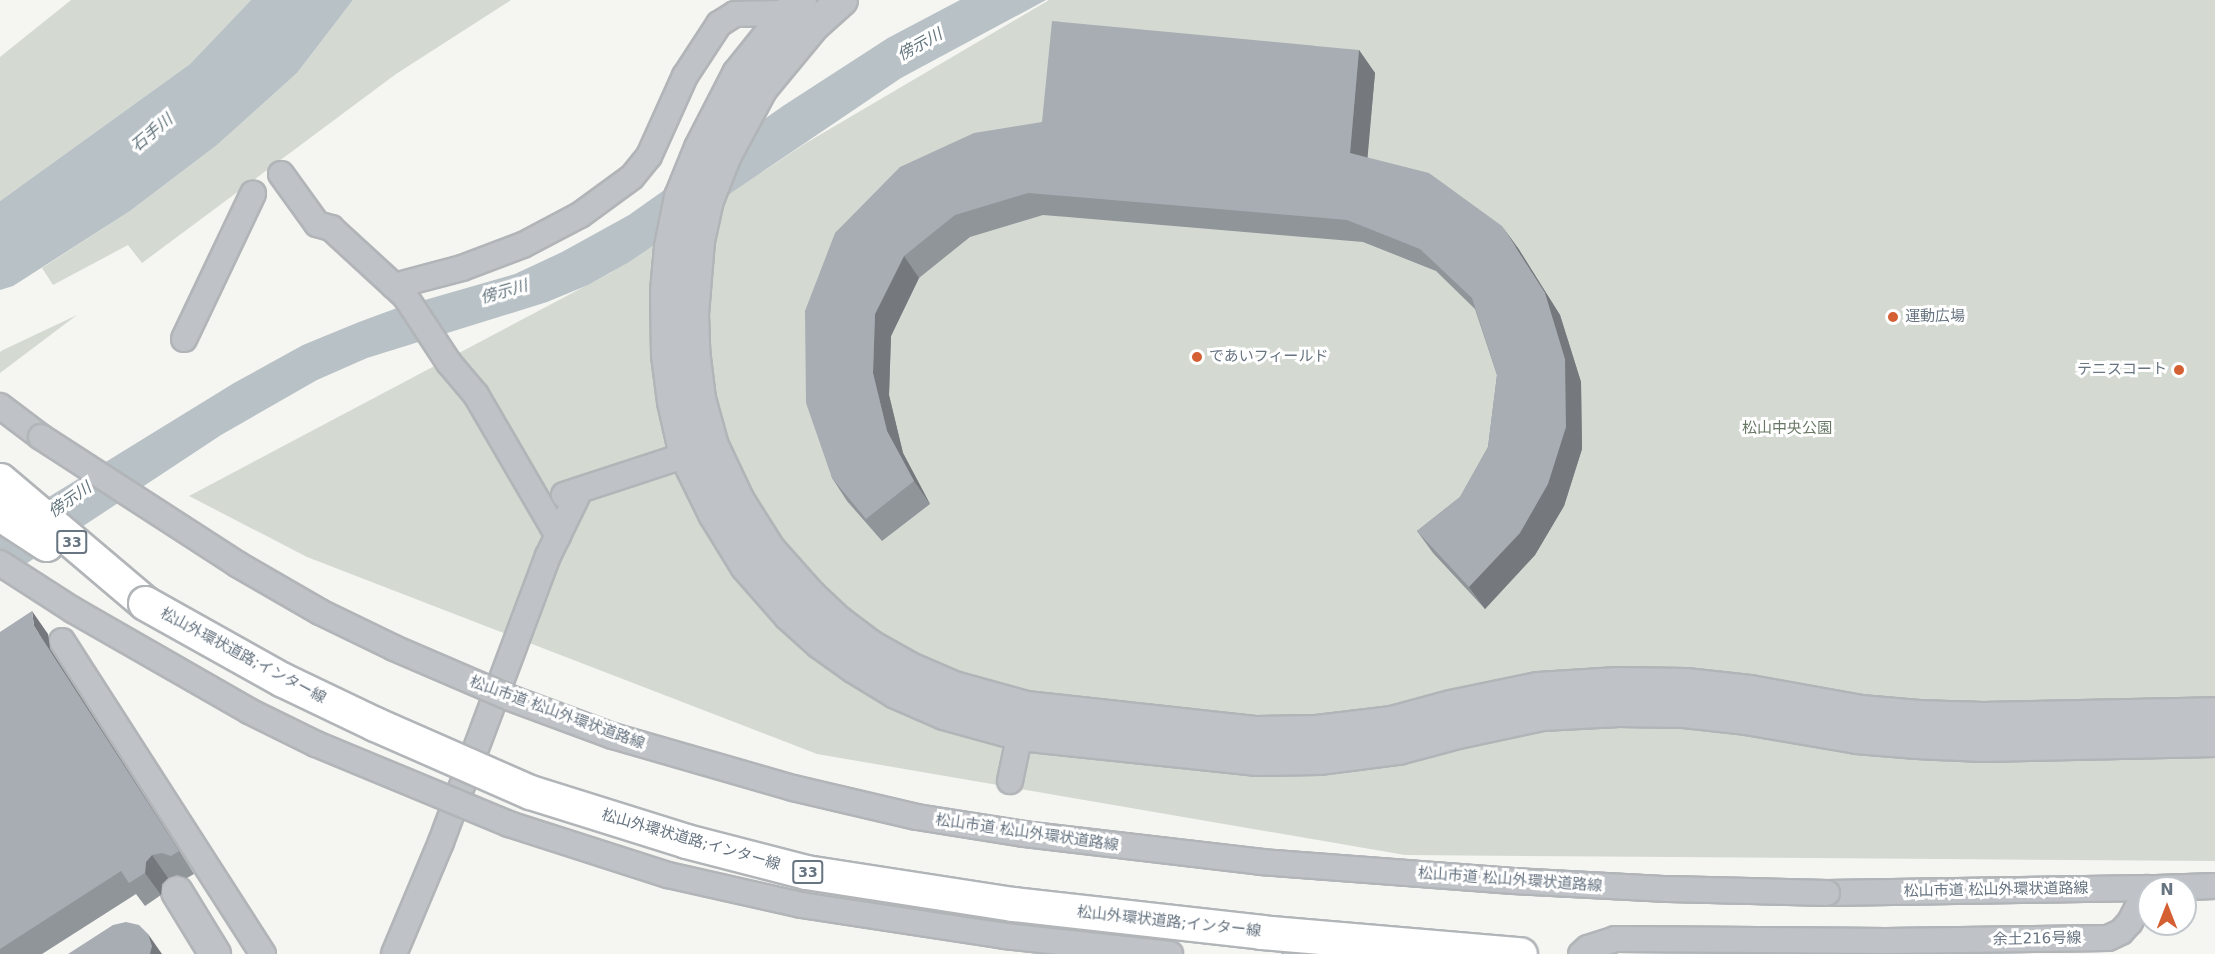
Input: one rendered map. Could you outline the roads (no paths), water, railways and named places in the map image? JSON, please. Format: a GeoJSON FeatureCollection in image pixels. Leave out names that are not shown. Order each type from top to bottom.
{"type":"FeatureCollection","features":[{"type":"Feature","properties":{"kind":"highway","name":"33"},"geometry":{"type":"LineString","coordinates":[[0,480],[145,603]]}},
{"type":"Feature","properties":{"kind":"highway","name":"松山外環状道路;インター線"},"geometry":{"type":"LineString","coordinates":[[0,514],[145,603],[283,680],[375,724],[530,792],[686,841],[806,872],[1013,904],[1261,932],[1520,954]]}},
{"type":"Feature","properties":{"kind":"street"},"geometry":{"type":"LineString","coordinates":[[842,0],[815,24],[762,88],[726,154],[708,200],[694,280],[694,350],[700,399],[699,450],[714,514],[746,566],[789,615],[820,643],[896,693],[944,714],[1023,721],[1245,731],[1317,731],[1392,722],[1451,706],[1538,688],[1618,683],[1686,684],[1750,691],[1861,711],[1918,716],[1983,718],[2215,713]]}},
{"type":"Feature","properties":{"kind":"street"},"geometry":{"type":"LineString","coordinates":[[699,450],[673,402],[667,355],[666,291],[670,247],[680,197],[700,148],[738,74],[794,6]]}},
{"type":"Feature","properties":{"kind":"street"},"geometry":{"type":"LineString","coordinates":[[399,291],[523,245],[580,215],[632,177],[649,156],[685,76],[719,24],[735,14],[794,6]]}},
{"type":"Feature","properties":{"kind":"street"},"geometry":{"type":"LineString","coordinates":[[281,174],[317,224],[331,228],[399,291],[437,346],[476,395],[558,536]]}},
{"type":"Feature","properties":{"kind":"street"},"geometry":{"type":"LineString","coordinates":[[184,339],[253,194]]}},
{"type":"Feature","properties":{"kind":"street","name":"松山市道 松山外環状道路線"},"geometry":{"type":"LineString","coordinates":[[0,406],[41,437],[237,564],[320,612],[394,648],[510,698],[613,736],[793,788],[917,817],[1024,834],[1261,862],[1537,883],[1668,890],[1827,893],[2137,888]]}},
{"type":"Feature","properties":{"kind":"street"},"geometry":{"type":"LineString","coordinates":[[540,502],[699,450]]}},
{"type":"Feature","properties":{"kind":"street"},"geometry":{"type":"LineString","coordinates":[[394,954],[441,842],[507,660],[558,536],[580,490]]}},
{"type":"Feature","properties":{"kind":"street"},"geometry":{"type":"LineString","coordinates":[[0,563],[83,615],[249,711],[316,744],[509,824],[668,874],[801,905],[1005,936],[1170,954]]}},
{"type":"Feature","properties":{"kind":"street"},"geometry":{"type":"LineString","coordinates":[[62,641],[263,954]]}},
{"type":"Feature","properties":{"kind":"street"},"geometry":{"type":"LineString","coordinates":[[1023,721],[1256,760],[1319,759],[1398,749],[1542,716],[1619,711],[1684,712],[1746,719],[1857,738],[1917,743],[1982,746],[2215,741]]}},
{"type":"Feature","properties":{"kind":"street"},"geometry":{"type":"LineString","coordinates":[[1010,781],[1023,721]]}},
{"type":"Feature","properties":{"kind":"street","name":"松山市道 松山外環状道路線"},"geometry":{"type":"LineString","coordinates":[[2197,887],[2215,886]]}},
{"type":"Feature","properties":{"kind":"street"},"geometry":{"type":"LineString","coordinates":[[177,892],[215,954]]}},
{"type":"Feature","properties":{"kind":"street","name":"余土216号線"},"geometry":{"type":"LineString","coordinates":[[1581,954],[1588,948],[1615,939],[1886,942],[2109,938],[2121,932],[2137,911]]}},
{"type":"Feature","properties":{"kind":"street"},"geometry":{"type":"LineString","coordinates":[[1295,954],[1316,951],[1356,954]]}},
{"type":"Feature","properties":{"kind":"water","name":"石手川"},"geometry":{"type":"Polygon","coordinates":[[[251,0],[353,0],[297,73],[217,145],[130,211],[13,286],[0,290],[0,201],[190,64],[251,0]]]}},
{"type":"Feature","properties":{"kind":"water","name":"傍示川"},"geometry":{"type":"Polygon","coordinates":[[[960,0],[1046,0],[901,78],[629,262],[588,285],[547,302],[367,358],[317,380],[221,435],[0,581],[0,527],[234,383],[303,345],[359,322],[397,308],[515,274],[562,252],[629,215],[783,106],[888,38],[960,0]]]}},
{"type":"Feature","properties":{"kind":"place","name":"運動広場"},"geometry":{"type":"Point","coordinates":[1893,317]}},
{"type":"Feature","properties":{"kind":"place","name":"であいフィールド"},"geometry":{"type":"Point","coordinates":[1197,357]}},
{"type":"Feature","properties":{"kind":"place","name":"テニスコート"},"geometry":{"type":"Point","coordinates":[2179,370]}},
{"type":"Feature","properties":{"kind":"park label","name":"松山中央公園"},"geometry":{"type":"Point","coordinates":[1787,429]}}]}
